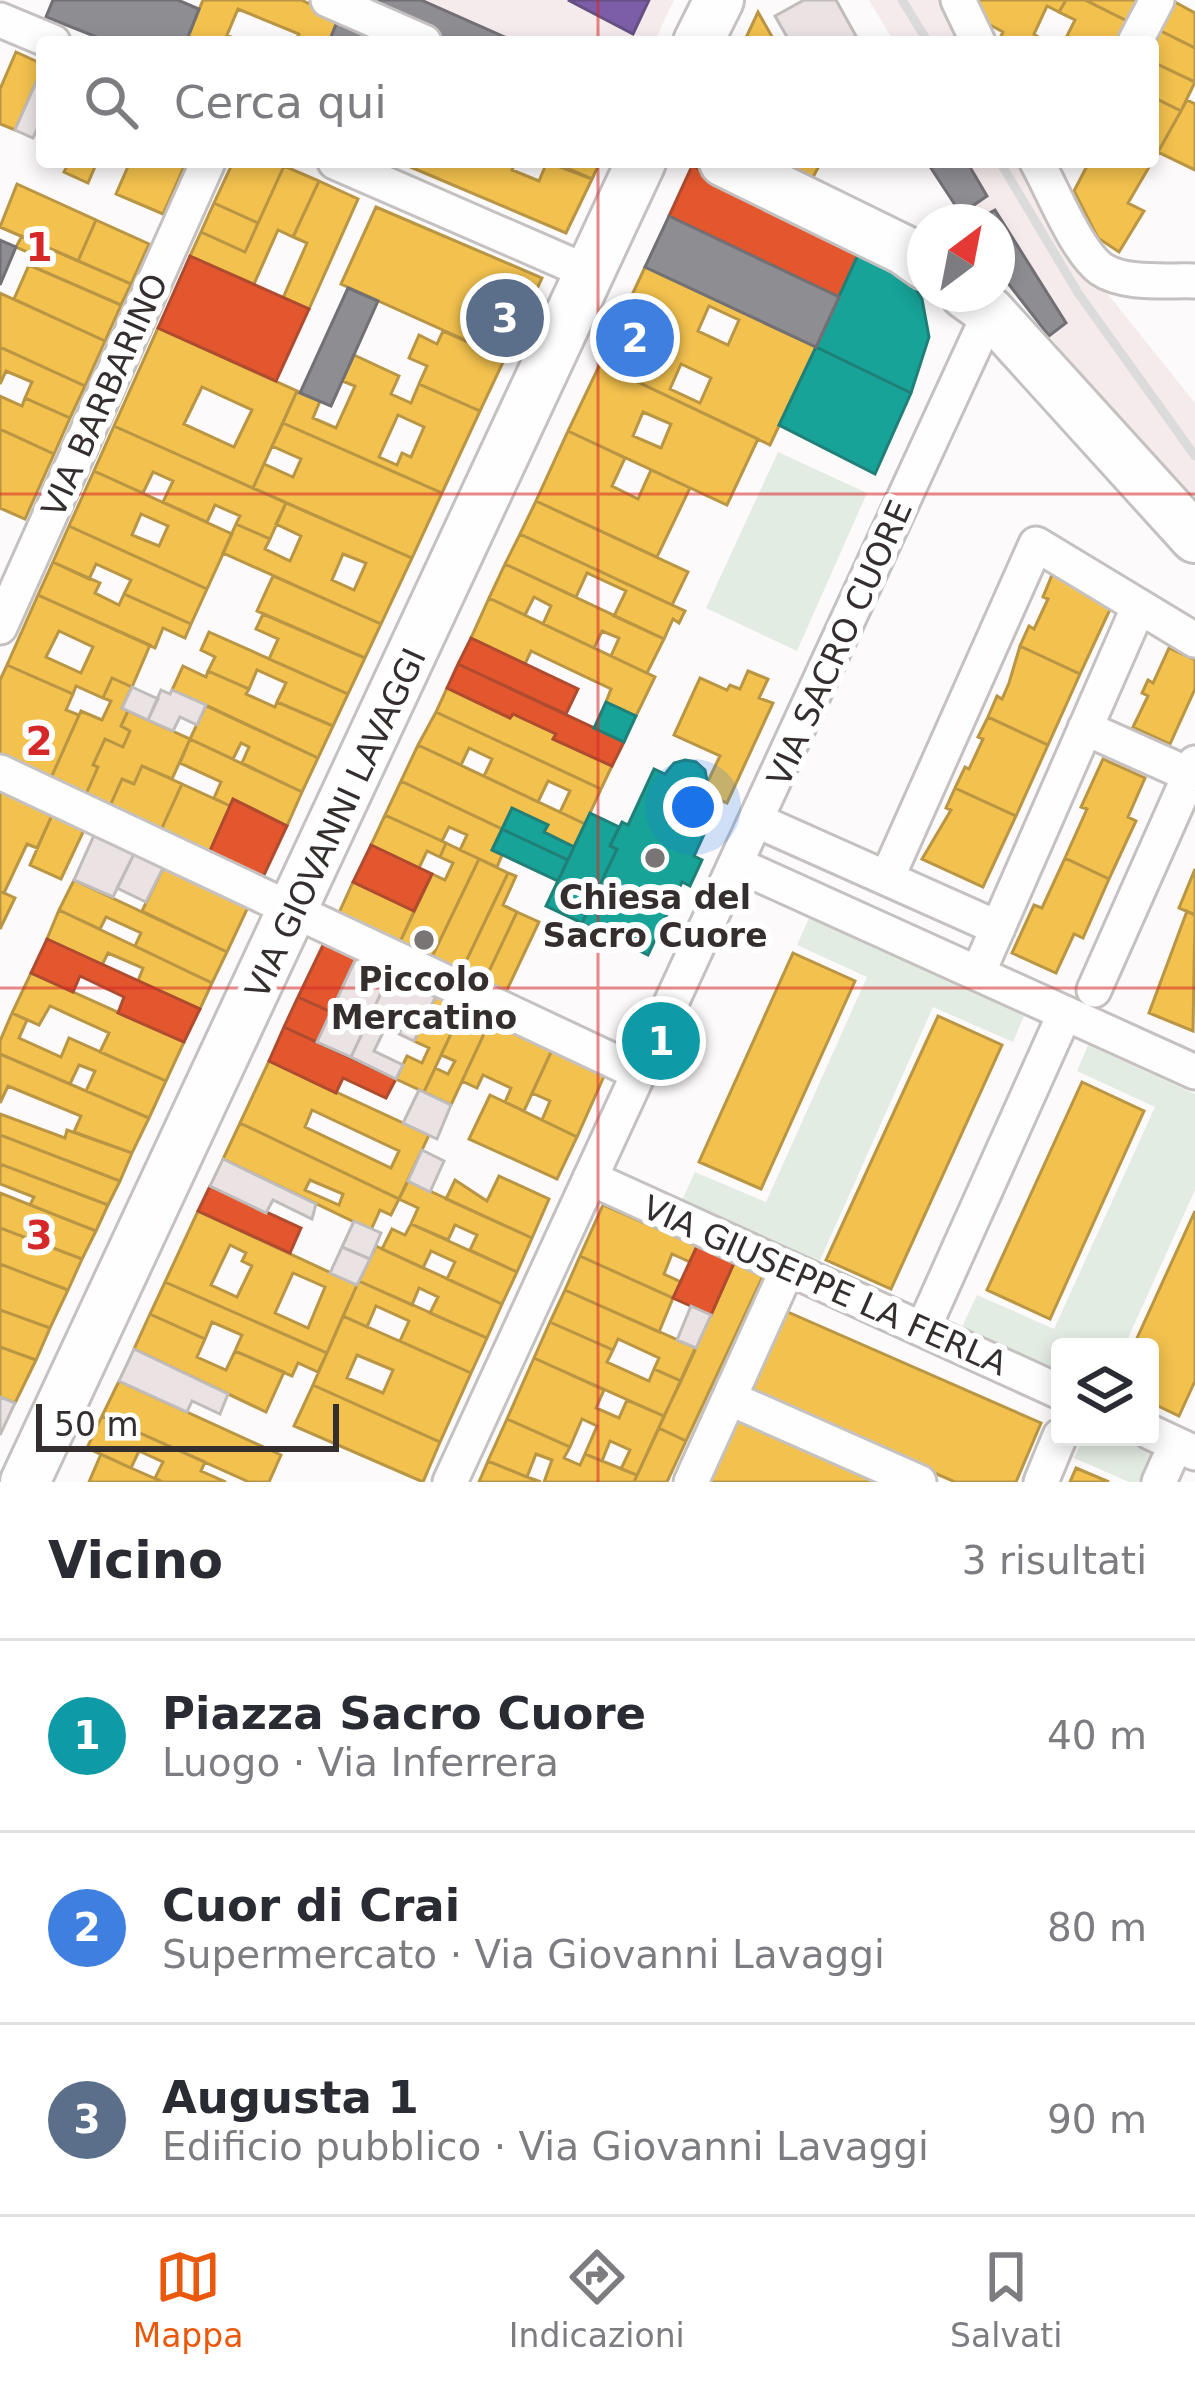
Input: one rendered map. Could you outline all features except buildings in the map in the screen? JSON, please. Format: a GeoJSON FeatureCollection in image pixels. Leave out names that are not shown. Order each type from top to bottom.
{"type":"FeatureCollection","features":[{"type":"Feature","properties":{"kind":"main road"},"geometry":{"type":"LineString","coordinates":[[701,36],[719,0]]}},
{"type":"Feature","properties":{"kind":"main road","name":"VIA GIOVANNI LAVAGGI"},"geometry":{"type":"LineString","coordinates":[[25,1482],[638,168]]}},
{"type":"Feature","properties":{"kind":"main road"},"geometry":{"type":"LineString","coordinates":[[736,168],[907,252]]}},
{"type":"Feature","properties":{"kind":"main road"},"geometry":{"type":"LineString","coordinates":[[985,312],[1195,538]]}},
{"type":"Feature","properties":{"kind":"street"},"geometry":{"type":"LineString","coordinates":[[328,0],[410,36]]}},
{"type":"Feature","properties":{"kind":"street"},"geometry":{"type":"LineString","coordinates":[[958,0],[975,36]]}},
{"type":"Feature","properties":{"kind":"street"},"geometry":{"type":"LineString","coordinates":[[1139,36],[1157,0]]}},
{"type":"Feature","properties":{"kind":"street"},"geometry":{"type":"LineString","coordinates":[[0,20],[39,36]]}},
{"type":"Feature","properties":{"kind":"street","name":"VIA BARBARINO"},"geometry":{"type":"LineString","coordinates":[[0,628],[205,168]]}},
{"type":"Feature","properties":{"kind":"street"},"geometry":{"type":"LineString","coordinates":[[349,168],[590,273]]}},
{"type":"Feature","properties":{"kind":"street"},"geometry":{"type":"LineString","coordinates":[[1040,168],[1080,242],[1102,270],[1137,279],[1195,281]]}},
{"type":"Feature","properties":{"kind":"street"},"geometry":{"type":"LineString","coordinates":[[1056,196],[1071,168]]}},
{"type":"Feature","properties":{"kind":"street","name":"VIA SACRO CUORE"},"geometry":{"type":"LineString","coordinates":[[639,1073],[758,821],[973,312]]}},
{"type":"Feature","properties":{"kind":"street"},"geometry":{"type":"LineString","coordinates":[[887,878],[1036,544],[1195,640]]}},
{"type":"Feature","properties":{"kind":"street"},"geometry":{"type":"LineString","coordinates":[[978,974],[1139,606]]}},
{"type":"Feature","properties":{"kind":"street"},"geometry":{"type":"LineString","coordinates":[[1085,728],[1192,769],[1094,990]]}},
{"type":"Feature","properties":{"kind":"street"},"geometry":{"type":"LineString","coordinates":[[0,772],[639,1073],[450,1482]]}},
{"type":"Feature","properties":{"kind":"street"},"geometry":{"type":"LineString","coordinates":[[758,821],[998,928]]}},
{"type":"Feature","properties":{"kind":"street"},"geometry":{"type":"LineString","coordinates":[[738,865],[1195,1072]]}},
{"type":"Feature","properties":{"kind":"street"},"geometry":{"type":"LineString","coordinates":[[923,1330],[1065,1012]]}},
{"type":"Feature","properties":{"kind":"street","name":"VIA GIUSEPPE LA FERLA"},"geometry":{"type":"LineString","coordinates":[[590,1178],[1051,1388]]}},
{"type":"Feature","properties":{"kind":"street"},"geometry":{"type":"LineString","coordinates":[[691,1482],[788,1268]]}},
{"type":"Feature","properties":{"kind":"street"},"geometry":{"type":"LineString","coordinates":[[729,1398],[919,1482]]}},
{"type":"Feature","properties":{"kind":"street"},"geometry":{"type":"LineString","coordinates":[[1159,1482],[1174,1443]]}},
{"type":"Feature","properties":{"kind":"street"},"geometry":{"type":"LineString","coordinates":[[1041,1482],[1056,1446]]}},
{"type":"Feature","properties":{"kind":"shaded area"},"geometry":{"type":"Polygon","coordinates":[[[362,0],[674,0],[657,36],[441,36],[362,0]]]}},
{"type":"Feature","properties":{"kind":"shaded area"},"geometry":{"type":"Polygon","coordinates":[[[869,0],[942,0],[958,36],[890,36],[869,0]]]}},
{"type":"Feature","properties":{"kind":"shaded area"},"geometry":{"type":"Polygon","coordinates":[[[931,168],[1024,168],[1082,262],[1195,403],[1195,508],[1015,295],[1015,204],[954,204],[931,168]]]}},
{"type":"Feature","properties":{"kind":"shaded area"},"geometry":{"type":"Polygon","coordinates":[[[778,452],[867,493],[797,651],[706,608],[778,452]]]}},
{"type":"Feature","properties":{"kind":"shaded area"},"geometry":{"type":"Polygon","coordinates":[[[809,918],[1024,1016],[1013,1042],[933,1007],[818,1265],[680,1204],[695,1172],[766,1202],[867,977],[797,945],[809,918]]]}},
{"type":"Feature","properties":{"kind":"shaded area"},"geometry":{"type":"Polygon","coordinates":[[[1088,1045],[1195,1094],[1195,1190],[1128,1338],[1051,1338],[1051,1369],[961,1329],[977,1295],[1054,1329],[1155,1107],[1077,1071],[1088,1045]]]}},
{"type":"Feature","properties":{"kind":"shaded area"},"geometry":{"type":"Polygon","coordinates":[[[1080,1446],[1145,1446],[1157,1451],[1143,1482],[1129,1482],[1074,1458],[1080,1446]]]}},
{"type":"Feature","properties":{"kind":"railway"},"geometry":{"type":"LineString","coordinates":[[902,0],[924,36]]}},
{"type":"Feature","properties":{"kind":"railway"},"geometry":{"type":"LineString","coordinates":[[1004,168],[1078,293],[1195,456]]}},
{"type":"Feature","properties":{"kind":"place","name":"Augusta 1"},"geometry":{"type":"Point","coordinates":[505,318]}},
{"type":"Feature","properties":{"kind":"place","name":"Cuor di Crai"},"geometry":{"type":"Point","coordinates":[635,338]}},
{"type":"Feature","properties":{"kind":"place","name":"Chiesa del Sacro Cuore"},"geometry":{"type":"Point","coordinates":[655,858]}},
{"type":"Feature","properties":{"kind":"place","name":"Piccolo Mercatino"},"geometry":{"type":"Point","coordinates":[424,940]}},
{"type":"Feature","properties":{"kind":"place","name":"Piazza Sacro Cuore"},"geometry":{"type":"Point","coordinates":[661,1041]}}]}
